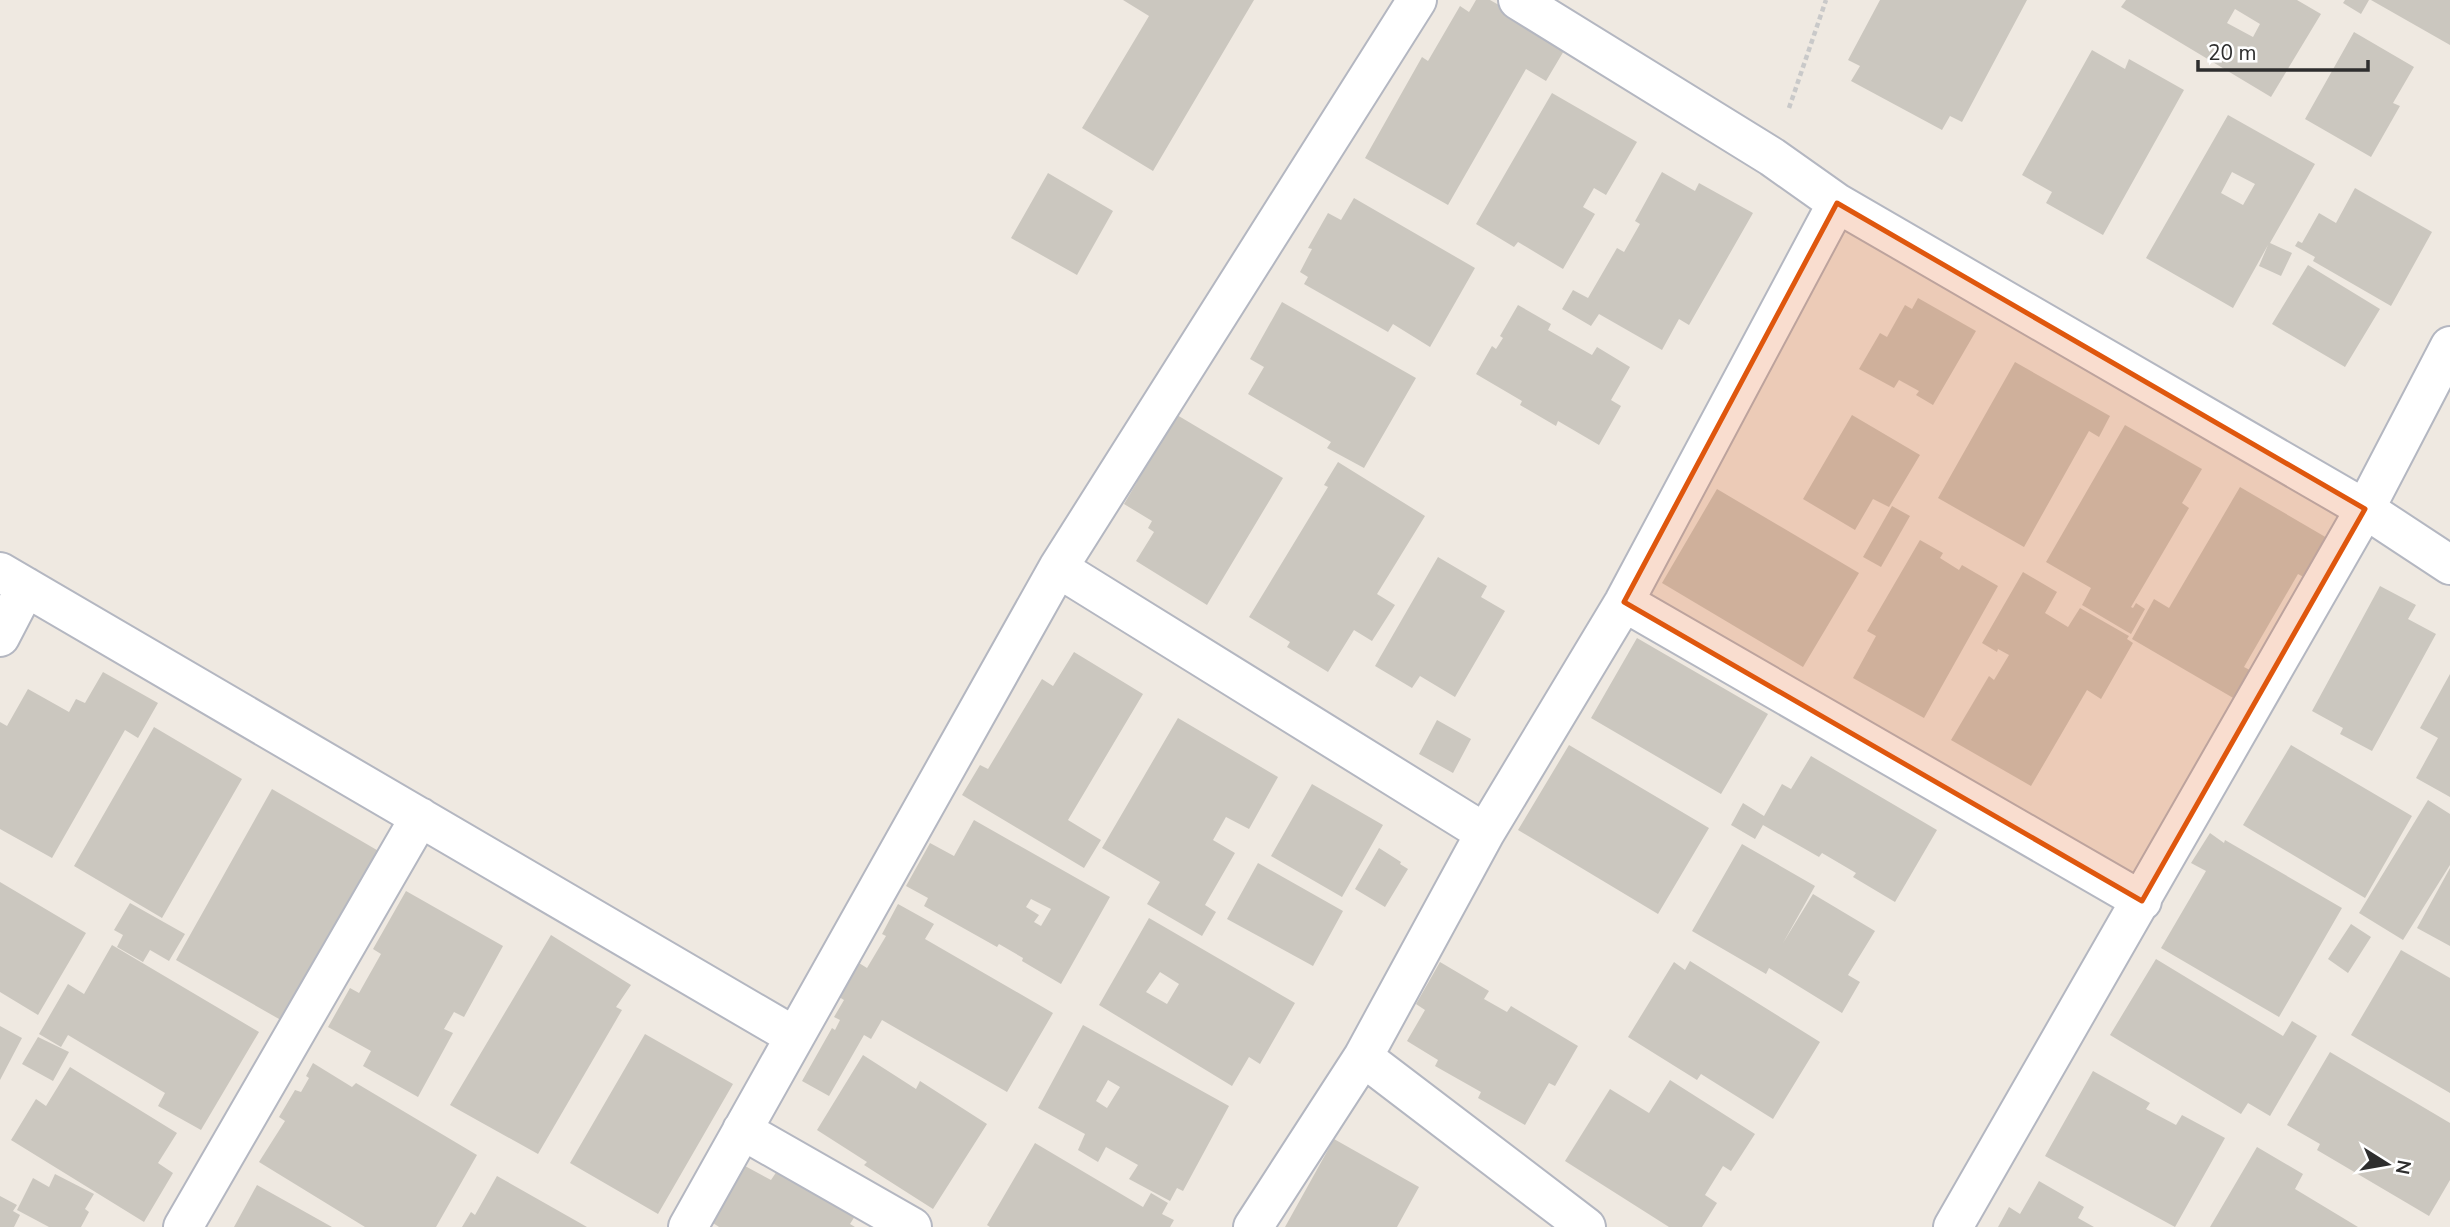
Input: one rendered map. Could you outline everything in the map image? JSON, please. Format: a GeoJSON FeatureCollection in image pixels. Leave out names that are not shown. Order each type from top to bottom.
{"type":"FeatureCollection","features":[{"type":"Feature","properties":{"kind":"street"},"geometry":{"type":"LineString","coordinates":[[688,1227],[1058,568],[1417,0]]}},
{"type":"Feature","properties":{"kind":"street"},"geometry":{"type":"LineString","coordinates":[[1518,0],[1772,157],[1836,202],[2365,509],[2450,565]]}},
{"type":"Feature","properties":{"kind":"street"},"geometry":{"type":"LineString","coordinates":[[1254,1227],[1363,1057],[1485,834],[1623,602],[1836,202]]}},
{"type":"Feature","properties":{"kind":"street"},"geometry":{"type":"LineString","coordinates":[[1953,1227],[2365,509],[2450,346]]}},
{"type":"Feature","properties":{"kind":"street"},"geometry":{"type":"LineString","coordinates":[[1058,568],[1485,834]]}},
{"type":"Feature","properties":{"kind":"street"},"geometry":{"type":"LineString","coordinates":[[0,637],[13,580],[794,1036]]}},
{"type":"Feature","properties":{"kind":"street"},"geometry":{"type":"LineString","coordinates":[[1623,602],[2142,901]]}},
{"type":"Feature","properties":{"kind":"street"},"geometry":{"type":"LineString","coordinates":[[183,1227],[420,817]]}},
{"type":"Feature","properties":{"kind":"street"},"geometry":{"type":"LineString","coordinates":[[1363,1057],[1586,1227]]}},
{"type":"Feature","properties":{"kind":"street"},"geometry":{"type":"LineString","coordinates":[[742,1130],[912,1227]]}},
{"type":"Feature","properties":{"kind":"path"},"geometry":{"type":"LineString","coordinates":[[1772,157],[1826,0]]}},
{"type":"Feature","properties":{"kind":"highlighted area"},"geometry":{"type":"Polygon","coordinates":[[[1837,203],[2365,509],[2142,901],[1624,602],[1837,203]]]}},
{"type":"Feature","properties":{"kind":"building"},"geometry":{"type":"Polygon","coordinates":[[[1123,0],[1254,0],[1153,171],[1082,128],[1149,16],[1123,0]]]}},
{"type":"Feature","properties":{"kind":"building"},"geometry":{"type":"Polygon","coordinates":[[[1476,0],[1490,0],[1568,44],[1546,81],[1526,69],[1448,205],[1365,158],[1422,57],[1428,61],[1460,6],[1469,12],[1476,0]]]}},
{"type":"Feature","properties":{"kind":"building"},"geometry":{"type":"Polygon","coordinates":[[[1880,0],[2027,0],[1962,122],[1950,116],[1942,130],[1851,81],[1860,66],[1848,60],[1880,0]]]}},
{"type":"Feature","properties":{"kind":"building"},"geometry":{"type":"Polygon","coordinates":[[[2126,0],[2297,0],[2321,14],[2271,97],[2121,7],[2126,0]],[[2235,9],[2227,23],[2253,37],[2260,24],[2235,9]]]}},
{"type":"Feature","properties":{"kind":"building"},"geometry":{"type":"Polygon","coordinates":[[[2345,0],[2369,0],[2361,14],[2343,3],[2345,0]]]}},
{"type":"Feature","properties":{"kind":"building"},"geometry":{"type":"Polygon","coordinates":[[[2371,0],[2450,0],[2450,45],[2371,0]]]}},
{"type":"Feature","properties":{"kind":"building"},"geometry":{"type":"Polygon","coordinates":[[[2354,32],[2414,67],[2393,103],[2400,106],[2371,157],[2305,119],[2354,32]]]}},
{"type":"Feature","properties":{"kind":"building"},"geometry":{"type":"Polygon","coordinates":[[[2092,50],[2125,69],[2129,59],[2184,90],[2103,235],[2046,203],[2052,192],[2022,175],[2092,50]]]}},
{"type":"Feature","properties":{"kind":"building"},"geometry":{"type":"Polygon","coordinates":[[[1552,93],[1637,142],[1606,195],[1594,188],[1583,207],[1595,214],[1563,269],[1518,242],[1514,247],[1476,224],[1552,93]]]}},
{"type":"Feature","properties":{"kind":"building"},"geometry":{"type":"Polygon","coordinates":[[[2228,115],[2315,164],[2270,243],[2292,253],[2281,276],[2259,266],[2268,245],[2233,308],[2146,258],[2228,115]],[[2232,172],[2221,193],[2243,205],[2255,184],[2232,172]]]}},
{"type":"Feature","properties":{"kind":"building"},"geometry":{"type":"Polygon","coordinates":[[[1662,172],[1695,191],[1699,183],[1753,213],[1689,325],[1679,319],[1662,350],[1599,314],[1591,326],[1562,309],[1573,290],[1588,298],[1617,248],[1624,252],[1640,224],[1635,221],[1662,172]]]}},
{"type":"Feature","properties":{"kind":"building"},"geometry":{"type":"Polygon","coordinates":[[[1048,173],[1113,211],[1077,275],[1011,238],[1048,173]]]}},
{"type":"Feature","properties":{"kind":"building"},"geometry":{"type":"Polygon","coordinates":[[[2355,188],[2432,232],[2391,306],[2313,261],[2315,257],[2295,246],[2298,241],[2302,243],[2319,213],[2336,223],[2355,188]]]}},
{"type":"Feature","properties":{"kind":"building"},"geometry":{"type":"Polygon","coordinates":[[[1354,198],[1475,268],[1430,347],[1393,324],[1388,332],[1304,284],[1308,277],[1300,272],[1312,249],[1308,248],[1328,213],[1341,220],[1354,198]]]}},
{"type":"Feature","properties":{"kind":"building"},"geometry":{"type":"Polygon","coordinates":[[[2308,265],[2380,309],[2345,367],[2272,324],[2308,265]]]}},
{"type":"Feature","properties":{"kind":"building"},"geometry":{"type":"Polygon","coordinates":[[[1918,298],[1976,331],[1933,405],[1916,395],[1919,391],[1899,380],[1894,388],[1859,369],[1880,333],[1887,337],[1905,305],[1912,309],[1918,298]]]}},
{"type":"Feature","properties":{"kind":"building"},"geometry":{"type":"Polygon","coordinates":[[[1282,302],[1416,378],[1364,468],[1327,448],[1331,442],[1248,394],[1264,367],[1250,359],[1282,302]]]}},
{"type":"Feature","properties":{"kind":"building"},"geometry":{"type":"Polygon","coordinates":[[[1518,305],[1551,324],[1548,330],[1592,355],[1597,347],[1630,367],[1611,400],[1621,406],[1599,445],[1558,421],[1556,426],[1520,405],[1522,401],[1476,374],[1492,346],[1496,349],[1503,338],[1500,336],[1518,305]]]}},
{"type":"Feature","properties":{"kind":"building"},"geometry":{"type":"Polygon","coordinates":[[[2015,362],[2110,416],[2099,437],[2089,431],[2024,547],[1938,498],[2015,362]]]}},
{"type":"Feature","properties":{"kind":"building"},"geometry":{"type":"Polygon","coordinates":[[[1177,415],[1283,478],[1207,605],[1136,561],[1154,532],[1148,528],[1152,521],[1124,504],[1137,482],[1124,474],[1145,439],[1158,447],[1177,415]]]}},
{"type":"Feature","properties":{"kind":"building"},"geometry":{"type":"Polygon","coordinates":[[[1852,415],[1920,455],[1889,507],[1873,499],[1855,530],[1803,499],[1852,415]]]}},
{"type":"Feature","properties":{"kind":"building"},"geometry":{"type":"Polygon","coordinates":[[[2125,425],[2202,469],[2182,503],[2189,508],[2131,607],[2136,603],[2145,609],[2131,634],[2082,605],[2091,588],[2046,562],[2125,425]]]}},
{"type":"Feature","properties":{"kind":"building"},"geometry":{"type":"Polygon","coordinates":[[[1338,462],[1425,516],[1377,594],[1395,605],[1372,641],[1354,630],[1328,672],[1287,647],[1290,642],[1249,617],[1328,487],[1324,485],[1338,462]]]}},
{"type":"Feature","properties":{"kind":"building"},"geometry":{"type":"Polygon","coordinates":[[[2240,487],[2334,542],[2311,581],[2298,574],[2244,667],[2263,677],[2247,706],[2132,639],[2154,599],[2169,608],[2240,487]]]}},
{"type":"Feature","properties":{"kind":"building"},"geometry":{"type":"Polygon","coordinates":[[[1717,489],[1859,573],[1803,667],[1662,583],[1717,489]]]}},
{"type":"Feature","properties":{"kind":"building"},"geometry":{"type":"Polygon","coordinates":[[[1892,506],[1910,516],[1881,567],[1863,557],[1892,506]]]}},
{"type":"Feature","properties":{"kind":"building"},"geometry":{"type":"Polygon","coordinates":[[[1920,540],[1943,553],[1940,558],[1959,570],[1962,565],[1998,586],[1924,718],[1853,678],[1876,636],[1867,631],[1920,540]]]}},
{"type":"Feature","properties":{"kind":"building"},"geometry":{"type":"Polygon","coordinates":[[[1438,557],[1487,586],[1481,597],[1505,611],[1455,697],[1420,676],[1412,688],[1375,666],[1438,557]]]}},
{"type":"Feature","properties":{"kind":"building"},"geometry":{"type":"Polygon","coordinates":[[[2023,572],[2057,592],[2045,613],[2068,627],[2080,608],[2129,636],[2127,639],[2133,643],[2101,699],[2087,690],[2031,786],[1951,740],[1989,676],[1994,680],[2009,655],[1998,649],[1997,652],[1982,643],[2023,572]]]}},
{"type":"Feature","properties":{"kind":"building"},"geometry":{"type":"Polygon","coordinates":[[[2380,586],[2416,605],[2408,619],[2436,634],[2372,751],[2340,734],[2343,728],[2312,711],[2380,586]]]}},
{"type":"Feature","properties":{"kind":"building"},"geometry":{"type":"Polygon","coordinates":[[[1637,638],[1768,714],[1721,794],[1591,718],[1637,638]]]}},
{"type":"Feature","properties":{"kind":"building"},"geometry":{"type":"Polygon","coordinates":[[[1074,652],[1143,694],[1068,820],[1101,840],[1084,868],[962,795],[980,765],[988,769],[1042,679],[1053,686],[1074,652]]]}},
{"type":"Feature","properties":{"kind":"building"},"geometry":{"type":"Polygon","coordinates":[[[103,672],[158,703],[138,738],[125,730],[52,858],[0,829],[0,722],[7,726],[28,689],[69,712],[76,699],[85,703],[103,672]]]}},
{"type":"Feature","properties":{"kind":"building"},"geometry":{"type":"Polygon","coordinates":[[[2450,674],[2450,797],[2416,778],[2438,738],[2420,728],[2450,674]]]}},
{"type":"Feature","properties":{"kind":"building"},"geometry":{"type":"Polygon","coordinates":[[[1178,718],[1278,777],[1249,829],[1226,817],[1213,840],[1235,853],[1205,905],[1216,912],[1202,936],[1147,904],[1160,882],[1102,848],[1178,718]]]}},
{"type":"Feature","properties":{"kind":"building"},"geometry":{"type":"Polygon","coordinates":[[[1437,720],[1471,739],[1453,773],[1419,754],[1437,720]]]}},
{"type":"Feature","properties":{"kind":"building"},"geometry":{"type":"Polygon","coordinates":[[[154,727],[242,779],[162,918],[74,866],[154,727]]]}},
{"type":"Feature","properties":{"kind":"building"},"geometry":{"type":"Polygon","coordinates":[[[1569,745],[1709,828],[1658,914],[1518,830],[1569,745]]]}},
{"type":"Feature","properties":{"kind":"building"},"geometry":{"type":"Polygon","coordinates":[[[2291,745],[2412,816],[2365,898],[2243,825],[2291,745]]]}},
{"type":"Feature","properties":{"kind":"building"},"geometry":{"type":"Polygon","coordinates":[[[1811,756],[1937,830],[1895,902],[1853,877],[1856,873],[1822,853],[1819,857],[1763,825],[1755,839],[1731,825],[1743,803],[1764,816],[1782,784],[1791,789],[1811,756]]]}},
{"type":"Feature","properties":{"kind":"building"},"geometry":{"type":"Polygon","coordinates":[[[1312,784],[1383,825],[1342,897],[1271,856],[1312,784]]]}},
{"type":"Feature","properties":{"kind":"building"},"geometry":{"type":"Polygon","coordinates":[[[272,789],[382,853],[286,1023],[176,960],[272,789]]]}},
{"type":"Feature","properties":{"kind":"building"},"geometry":{"type":"Polygon","coordinates":[[[2428,800],[2450,814],[2450,865],[2403,940],[2359,913],[2428,800]]]}},
{"type":"Feature","properties":{"kind":"building"},"geometry":{"type":"Polygon","coordinates":[[[974,820],[1110,897],[1061,984],[999,944],[997,947],[924,906],[928,898],[906,886],[930,843],[954,856],[974,820]],[[1031,899],[1026,907],[1039,915],[1034,922],[1041,926],[1051,909],[1031,899]]]}},
{"type":"Feature","properties":{"kind":"building"},"geometry":{"type":"Polygon","coordinates":[[[2210,833],[2342,908],[2279,1017],[2161,948],[2206,871],[2191,863],[2210,833]]]}},
{"type":"Feature","properties":{"kind":"building"},"geometry":{"type":"Polygon","coordinates":[[[1742,844],[1815,886],[1783,943],[1813,894],[1875,931],[1848,975],[1860,982],[1842,1013],[1769,968],[1766,974],[1692,931],[1742,844]]]}},
{"type":"Feature","properties":{"kind":"building"},"geometry":{"type":"Polygon","coordinates":[[[1379,848],[1408,869],[1385,907],[1355,889],[1379,848]]]}},
{"type":"Feature","properties":{"kind":"building"},"geometry":{"type":"Polygon","coordinates":[[[1258,863],[1343,911],[1313,966],[1227,919],[1258,863]]]}},
{"type":"Feature","properties":{"kind":"building"},"geometry":{"type":"Polygon","coordinates":[[[2450,868],[2450,946],[2417,928],[2450,868]]]}},
{"type":"Feature","properties":{"kind":"building"},"geometry":{"type":"Polygon","coordinates":[[[0,882],[86,933],[38,1015],[0,992],[0,882]]]}},
{"type":"Feature","properties":{"kind":"building"},"geometry":{"type":"Polygon","coordinates":[[[406,891],[503,946],[464,1017],[454,1012],[444,1029],[453,1033],[418,1097],[363,1066],[371,1051],[328,1027],[350,988],[359,993],[381,954],[373,949],[406,891]]]}},
{"type":"Feature","properties":{"kind":"building"},"geometry":{"type":"Polygon","coordinates":[[[130,903],[185,934],[169,961],[150,950],[143,962],[117,947],[123,935],[114,930],[130,903]]]}},
{"type":"Feature","properties":{"kind":"building"},"geometry":{"type":"Polygon","coordinates":[[[898,904],[934,924],[925,939],[1053,1013],[1007,1092],[882,1020],[871,1039],[864,1035],[829,1096],[802,1081],[832,1028],[835,1030],[840,1020],[834,1017],[844,1000],[839,997],[859,963],[867,968],[886,936],[882,934],[898,904]]]}},
{"type":"Feature","properties":{"kind":"building"},"geometry":{"type":"Polygon","coordinates":[[[1149,918],[1295,1003],[1260,1064],[1249,1057],[1232,1086],[1099,1005],[1149,918]],[[1160,972],[1146,992],[1167,1004],[1179,984],[1160,972]]]}},
{"type":"Feature","properties":{"kind":"building"},"geometry":{"type":"Polygon","coordinates":[[[2351,924],[2371,937],[2348,973],[2328,959],[2351,924]]]}},
{"type":"Feature","properties":{"kind":"building"},"geometry":{"type":"Polygon","coordinates":[[[551,935],[631,985],[616,1007],[622,1010],[538,1154],[450,1105],[551,935]]]}},
{"type":"Feature","properties":{"kind":"building"},"geometry":{"type":"Polygon","coordinates":[[[112,945],[259,1032],[201,1130],[158,1106],[165,1093],[68,1035],[61,1047],[39,1034],[68,984],[84,994],[112,945]]]}},
{"type":"Feature","properties":{"kind":"building"},"geometry":{"type":"Polygon","coordinates":[[[2401,950],[2450,978],[2450,1093],[2351,1035],[2401,950]]]}},
{"type":"Feature","properties":{"kind":"building"},"geometry":{"type":"Polygon","coordinates":[[[2156,959],[2283,1036],[2292,1021],[2317,1036],[2270,1116],[2248,1103],[2241,1114],[2110,1035],[2156,959]]]}},
{"type":"Feature","properties":{"kind":"building"},"geometry":{"type":"Polygon","coordinates":[[[1690,961],[1820,1042],[1773,1119],[1701,1074],[1697,1080],[1628,1037],[1674,962],[1685,970],[1690,961]]]}},
{"type":"Feature","properties":{"kind":"building"},"geometry":{"type":"Polygon","coordinates":[[[1440,962],[1489,991],[1484,999],[1507,1012],[1511,1006],[1578,1046],[1555,1086],[1549,1083],[1525,1125],[1478,1098],[1481,1092],[1435,1066],[1438,1060],[1407,1041],[1425,1010],[1416,1004],[1440,962]]]}},
{"type":"Feature","properties":{"kind":"building"},"geometry":{"type":"Polygon","coordinates":[[[1083,1025],[1229,1106],[1183,1191],[1177,1188],[1170,1201],[1129,1179],[1138,1165],[1106,1147],[1098,1162],[1078,1150],[1085,1134],[1038,1108],[1083,1025]],[[1108,1080],[1096,1101],[1107,1108],[1120,1087],[1108,1080]]]}},
{"type":"Feature","properties":{"kind":"building"},"geometry":{"type":"Polygon","coordinates":[[[0,1026],[22,1038],[0,1080],[0,1026]]]}},
{"type":"Feature","properties":{"kind":"building"},"geometry":{"type":"Polygon","coordinates":[[[645,1034],[733,1084],[658,1214],[570,1163],[645,1034]]]}},
{"type":"Feature","properties":{"kind":"building"},"geometry":{"type":"Polygon","coordinates":[[[38,1037],[69,1052],[53,1081],[22,1064],[38,1037]]]}},
{"type":"Feature","properties":{"kind":"building"},"geometry":{"type":"Polygon","coordinates":[[[2330,1052],[2450,1123],[2450,1180],[2429,1216],[2317,1150],[2320,1144],[2287,1125],[2330,1052]]]}},
{"type":"Feature","properties":{"kind":"building"},"geometry":{"type":"Polygon","coordinates":[[[863,1055],[916,1089],[920,1081],[987,1124],[933,1209],[864,1165],[867,1162],[817,1130],[863,1055]]]}},
{"type":"Feature","properties":{"kind":"building"},"geometry":{"type":"Polygon","coordinates":[[[313,1063],[352,1087],[356,1083],[477,1155],[436,1227],[365,1227],[259,1162],[285,1121],[279,1117],[295,1090],[301,1092],[313,1063]]]}},
{"type":"Feature","properties":{"kind":"building"},"geometry":{"type":"Polygon","coordinates":[[[70,1067],[177,1133],[158,1163],[173,1173],[144,1222],[11,1140],[36,1099],[46,1106],[70,1067]]]}},
{"type":"Feature","properties":{"kind":"building"},"geometry":{"type":"Polygon","coordinates":[[[2093,1071],[2150,1103],[2146,1109],[2176,1125],[2182,1115],[2225,1138],[2175,1227],[2045,1156],[2093,1071]]]}},
{"type":"Feature","properties":{"kind":"building"},"geometry":{"type":"Polygon","coordinates":[[[1670,1080],[1755,1134],[1731,1171],[1723,1166],[1705,1195],[1717,1203],[1702,1227],[1669,1227],[1565,1161],[1610,1089],[1649,1113],[1670,1080]]]}},
{"type":"Feature","properties":{"kind":"building"},"geometry":{"type":"Polygon","coordinates":[[[1334,1139],[1419,1187],[1397,1227],[1285,1227],[1334,1139]]]}},
{"type":"Feature","properties":{"kind":"building"},"geometry":{"type":"Polygon","coordinates":[[[1035,1143],[1143,1207],[1151,1193],[1168,1203],[1162,1214],[1174,1220],[1170,1227],[990,1227],[987,1225],[1035,1143]]]}},
{"type":"Feature","properties":{"kind":"building"},"geometry":{"type":"Polygon","coordinates":[[[2257,1147],[2303,1174],[2295,1189],[2358,1227],[2210,1227],[2257,1147]]]}},
{"type":"Feature","properties":{"kind":"building"},"geometry":{"type":"Polygon","coordinates":[[[745,1166],[771,1180],[777,1171],[855,1216],[850,1224],[855,1227],[719,1227],[713,1223],[745,1166]]]}},
{"type":"Feature","properties":{"kind":"building"},"geometry":{"type":"Polygon","coordinates":[[[55,1174],[94,1194],[85,1209],[89,1212],[81,1227],[49,1227],[17,1210],[33,1178],[49,1187],[55,1174]]]}},
{"type":"Feature","properties":{"kind":"building"},"geometry":{"type":"Polygon","coordinates":[[[497,1176],[587,1227],[462,1227],[471,1212],[475,1215],[497,1176]]]}},
{"type":"Feature","properties":{"kind":"building"},"geometry":{"type":"Polygon","coordinates":[[[2039,1181],[2084,1207],[2078,1218],[2094,1227],[1998,1227],[2009,1207],[2020,1214],[2039,1181]]]}},
{"type":"Feature","properties":{"kind":"building"},"geometry":{"type":"Polygon","coordinates":[[[257,1185],[332,1227],[234,1227],[257,1185]]]}},
{"type":"Feature","properties":{"kind":"building"},"geometry":{"type":"Polygon","coordinates":[[[0,1196],[17,1205],[13,1211],[20,1215],[14,1227],[0,1227],[0,1196]]]}}]}
